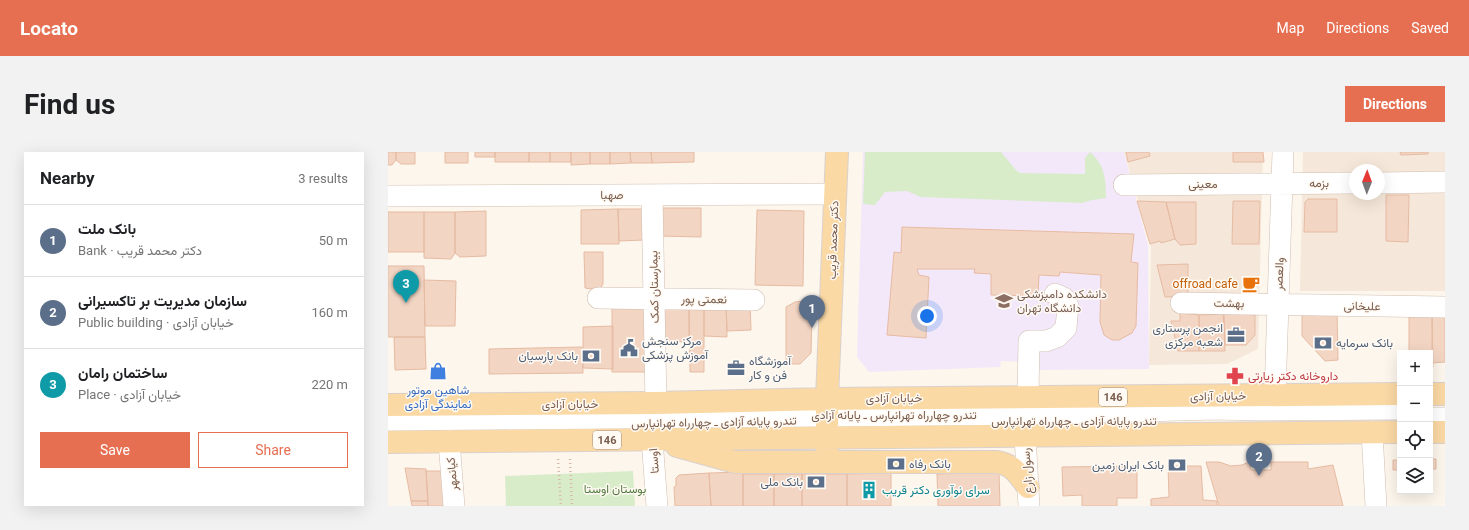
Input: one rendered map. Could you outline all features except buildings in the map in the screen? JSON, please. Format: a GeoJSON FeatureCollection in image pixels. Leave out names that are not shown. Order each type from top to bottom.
{"type":"FeatureCollection","features":[{"type":"Feature","properties":{"kind":"main road","name":"دکتر محمد قریب"},"geometry":{"type":"LineString","coordinates":[[827,462],[827,418],[837,152]]}},
{"type":"Feature","properties":{"kind":"main road","name":"خیابان آزادی"},"geometry":{"type":"LineString","coordinates":[[388,442],[652,439],[827,418],[1028,397],[1397,394]]}},
{"type":"Feature","properties":{"kind":"main road"},"geometry":{"type":"LineString","coordinates":[[1433,394],[1445,394]]}},
{"type":"Feature","properties":{"kind":"main road","name":"خیابان آزادی"},"geometry":{"type":"LineString","coordinates":[[388,405],[656,403],[1025,436],[1397,432]]}},
{"type":"Feature","properties":{"kind":"main road"},"geometry":{"type":"LineString","coordinates":[[1433,432],[1445,432]]}},
{"type":"Feature","properties":{"kind":"main road"},"geometry":{"type":"LineString","coordinates":[[652,439],[735,462],[1005,463],[1013,467],[1029,497]]}},
{"type":"Feature","properties":{"kind":"street","name":"والعصر"},"geometry":{"type":"LineString","coordinates":[[1275,395],[1283,152]]}},
{"type":"Feature","properties":{"kind":"street"},"geometry":{"type":"LineString","coordinates":[[1385,183],[1445,182]]}},
{"type":"Feature","properties":{"kind":"street","name":"بزمه"},"geometry":{"type":"LineString","coordinates":[[1282,184],[1349,183]]}},
{"type":"Feature","properties":{"kind":"street","name":"معینی"},"geometry":{"type":"LineString","coordinates":[[1124,185],[1282,184]]}},
{"type":"Feature","properties":{"kind":"street","name":"صهبا"},"geometry":{"type":"LineString","coordinates":[[388,196],[835,194]]}},
{"type":"Feature","properties":{"kind":"street","name":"بیمارستان کمک"},"geometry":{"type":"LineString","coordinates":[[652,195],[656,403]]}},
{"type":"Feature","properties":{"kind":"street"},"geometry":{"type":"LineString","coordinates":[[1028,397],[1029,341],[1046,341],[1057,337],[1066,328],[1068,306],[1064,298],[1054,294]]}},
{"type":"Feature","properties":{"kind":"street","name":"نعمتی پور"},"geometry":{"type":"LineString","coordinates":[[598,298],[754,300]]}},
{"type":"Feature","properties":{"kind":"street","name":"بهشت"},"geometry":{"type":"LineString","coordinates":[[1181,302],[1278,304]]}},
{"type":"Feature","properties":{"kind":"street","name":"علیخانی"},"geometry":{"type":"LineString","coordinates":[[1278,304],[1445,307]]}},
{"type":"Feature","properties":{"kind":"street","name":"تندرو چهارراه تهرانپارس ـ پایانه آزادی"},"geometry":{"type":"LineString","coordinates":[[388,420],[827,418],[1216,409],[1397,409]]}},
{"type":"Feature","properties":{"kind":"street"},"geometry":{"type":"LineString","coordinates":[[1433,409],[1445,409]]}},
{"type":"Feature","properties":{"kind":"street","name":"تندرو پایانه آزادی ـ چهارراه تهرانپارس"},"geometry":{"type":"LineString","coordinates":[[388,425],[827,418],[1101,422],[1397,419]]}},
{"type":"Feature","properties":{"kind":"street"},"geometry":{"type":"LineString","coordinates":[[1433,418],[1445,418]]}},
{"type":"Feature","properties":{"kind":"street"},"geometry":{"type":"LineString","coordinates":[[1372,432],[1376,506]]}},
{"type":"Feature","properties":{"kind":"street","name":"رسول زارع"},"geometry":{"type":"LineString","coordinates":[[1025,436],[1029,497]]}},
{"type":"Feature","properties":{"kind":"street","name":"اوستا"},"geometry":{"type":"LineString","coordinates":[[652,439],[657,506]]}},
{"type":"Feature","properties":{"kind":"street","name":"کیانمهر"},"geometry":{"type":"LineString","coordinates":[[449,441],[454,506]]}},
{"type":"Feature","properties":{"kind":"path"},"geometry":{"type":"LineString","coordinates":[[560,506],[563,440]]}},
{"type":"Feature","properties":{"kind":"path"},"geometry":{"type":"LineString","coordinates":[[563,440],[572,506]]}},
{"type":"Feature","properties":{"kind":"shaded area","name":"دانشکده دامپزشکی دانشگاه تهران"},"geometry":{"type":"Polygon","coordinates":[[[863,152],[1124,152],[1148,245],[1149,369],[1040,370],[1035,362],[1001,361],[1000,367],[869,372],[857,357],[863,152]]]}},
{"type":"Feature","properties":{"kind":"shaded area"},"geometry":{"type":"Polygon","coordinates":[[[1124,152],[1263,152],[1258,349],[1227,364],[1149,365],[1151,247],[1124,152]]]}},
{"type":"Feature","properties":{"kind":"shaded area"},"geometry":{"type":"Polygon","coordinates":[[[1303,152],[1445,152],[1445,291],[1300,291],[1303,152]]]}},
{"type":"Feature","properties":{"kind":"green space"},"geometry":{"type":"Polygon","coordinates":[[[865,152],[1001,152],[1020,173],[1085,174],[1085,158],[1090,152],[1099,162],[1104,173],[1106,198],[1082,203],[921,197],[907,191],[885,192],[875,205],[863,204],[865,152]]]}},
{"type":"Feature","properties":{"kind":"green space","name":"بوستان اوستا"},"geometry":{"type":"Polygon","coordinates":[[[633,471],[635,506],[506,506],[505,476],[633,471]]]}},
{"type":"Feature","properties":{"kind":"place","name":"offroad cafe"},"geometry":{"type":"Point","coordinates":[1251,284]}},
{"type":"Feature","properties":{"kind":"place","name":"دانشکده دامپزشکی دانشگاه تهران"},"geometry":{"type":"Point","coordinates":[1004,301]}},
{"type":"Feature","properties":{"kind":"place","name":"ساختمان رامان"},"geometry":{"type":"Point","coordinates":[406,303]}},
{"type":"Feature","properties":{"kind":"place","name":"بانک ملت"},"geometry":{"type":"Point","coordinates":[812,328]}},
{"type":"Feature","properties":{"kind":"place","name":"انجمن پرستاری شعبه مرکزی"},"geometry":{"type":"Point","coordinates":[1236,335]}},
{"type":"Feature","properties":{"kind":"place","name":"بانک سرمایه"},"geometry":{"type":"Point","coordinates":[1323,343]}},
{"type":"Feature","properties":{"kind":"place","name":"مرکز سنجش آموزش پزشکی"},"geometry":{"type":"Point","coordinates":[629,348]}},
{"type":"Feature","properties":{"kind":"place","name":"بانک پارسیان"},"geometry":{"type":"Point","coordinates":[591,356]}},
{"type":"Feature","properties":{"kind":"place","name":"آموزشگاه فن و کار"},"geometry":{"type":"Point","coordinates":[736,368]}},
{"type":"Feature","properties":{"kind":"place","name":"شاهین موتور نمایندگی آزادی"},"geometry":{"type":"Point","coordinates":[438,371]}},
{"type":"Feature","properties":{"kind":"place","name":"داروخانه دکتر زیارتی"},"geometry":{"type":"Point","coordinates":[1235,376]}},
{"type":"Feature","properties":{"kind":"place","name":"بانک رفاه"},"geometry":{"type":"Point","coordinates":[896,464]}},
{"type":"Feature","properties":{"kind":"place","name":"بانک ایران زمین"},"geometry":{"type":"Point","coordinates":[1177,465]}},
{"type":"Feature","properties":{"kind":"place","name":"سازمان مدیریت بر تاکسیرانی"},"geometry":{"type":"Point","coordinates":[1259,476]}},
{"type":"Feature","properties":{"kind":"place","name":"بانک ملی"},"geometry":{"type":"Point","coordinates":[816,482]}},
{"type":"Feature","properties":{"kind":"place","name":"سرای نوآوری دکتر قریب"},"geometry":{"type":"Point","coordinates":[869,490]}}]}
